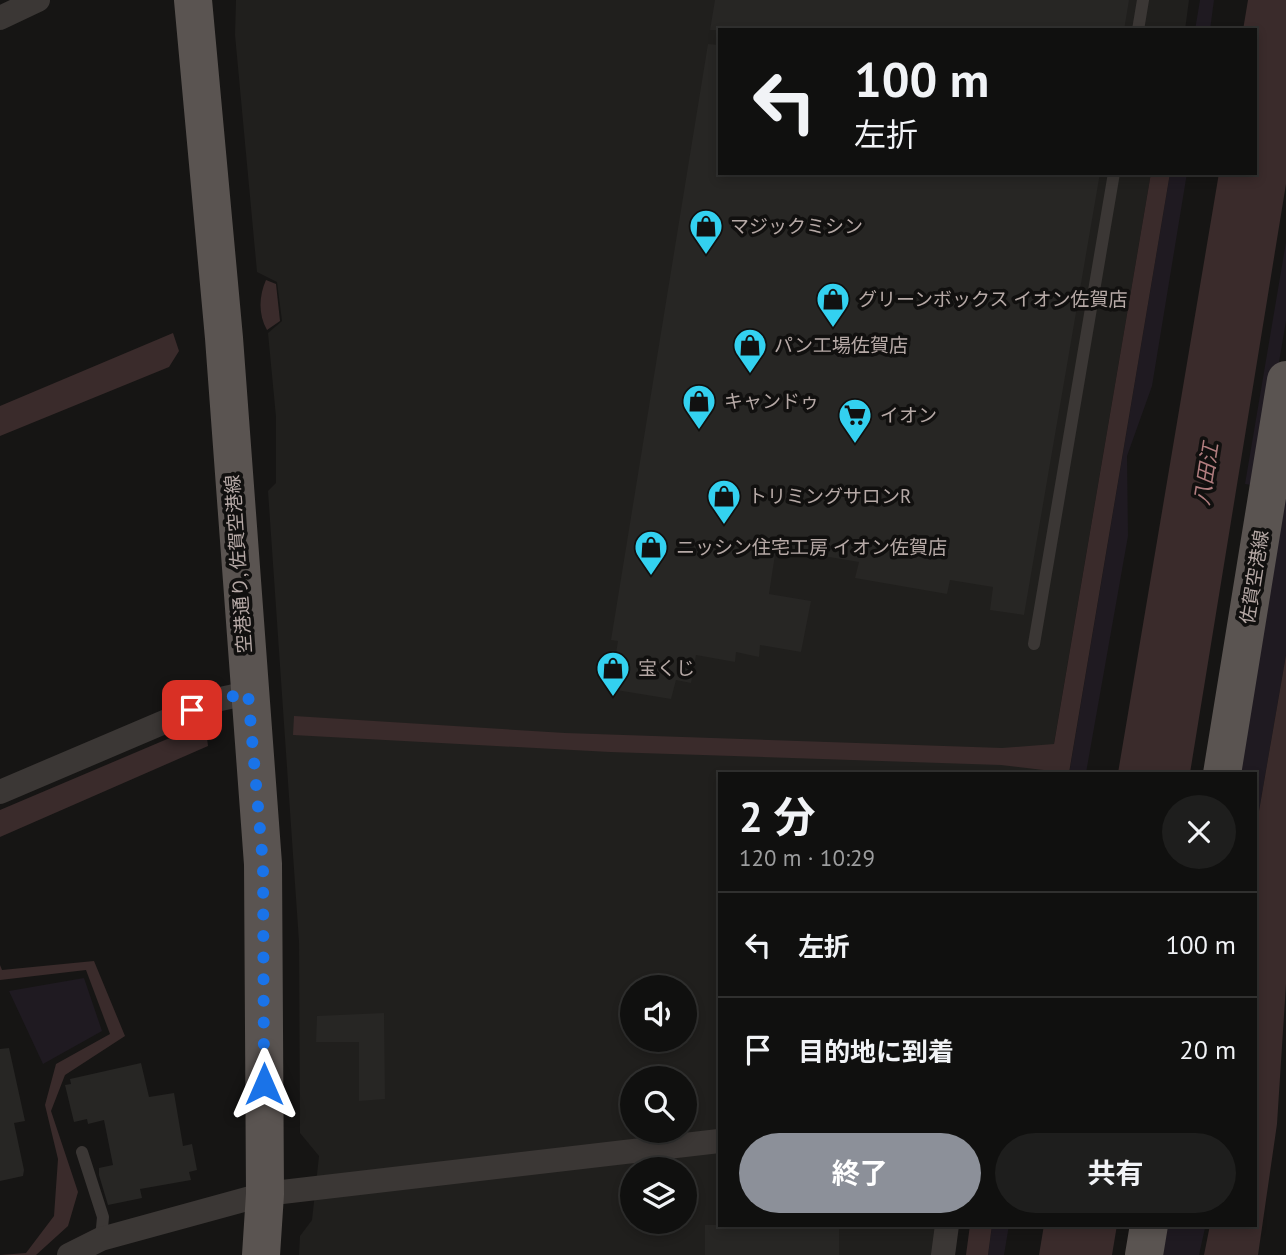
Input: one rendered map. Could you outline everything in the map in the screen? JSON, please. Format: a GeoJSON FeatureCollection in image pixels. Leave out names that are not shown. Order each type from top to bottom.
{"type":"FeatureCollection","features":[{"type":"Feature","properties":{"kind":"main road","name":"空港通り, 佐賀空港線"},"geometry":{"type":"LineString","coordinates":[[193,0],[224,338],[248,693],[263,864],[265,1195],[261,1255]]}},
{"type":"Feature","properties":{"kind":"main road","name":"佐賀空港線"},"geometry":{"type":"LineString","coordinates":[[1222,772],[1286,380]]}},
{"type":"Feature","properties":{"kind":"main road"},"geometry":{"type":"LineString","coordinates":[[1144,1255],[1149,1227]]}},
{"type":"Feature","properties":{"kind":"street"},"geometry":{"type":"LineString","coordinates":[[0,18],[38,0]]}},
{"type":"Feature","properties":{"kind":"street"},"geometry":{"type":"LineString","coordinates":[[0,792],[216,700],[248,693]]}},
{"type":"Feature","properties":{"kind":"street"},"geometry":{"type":"LineString","coordinates":[[69,1255],[101,1239],[265,1195],[718,1142]]}},
{"type":"Feature","properties":{"kind":"street"},"geometry":{"type":"LineString","coordinates":[[943,1255],[947,1227]]}},
{"type":"Feature","properties":{"kind":"lane"},"geometry":{"type":"LineString","coordinates":[[1138,28],[1143,0]]}},
{"type":"Feature","properties":{"kind":"lane"},"geometry":{"type":"LineString","coordinates":[[1034,644],[1114,175]]}},
{"type":"Feature","properties":{"kind":"lane"},"geometry":{"type":"LineString","coordinates":[[82,1152],[103,1217],[101,1239]]}},
{"type":"Feature","properties":{"kind":"shaded area"},"geometry":{"type":"Polygon","coordinates":[[[236,0],[1189,0],[1185,28],[718,28],[718,175],[1151,175],[1049,772],[718,772],[718,1227],[938,1227],[934,1255],[299,1255],[300,1236],[312,1220],[319,1156],[300,1133],[299,942],[268,491],[276,483],[276,417],[268,333],[282,321],[277,282],[257,272],[235,35],[236,0]]]}},
{"type":"Feature","properties":{"kind":"shaded area"},"geometry":{"type":"Polygon","coordinates":[[[1200,0],[1214,0],[1210,28],[1195,28],[1200,0]]]}},
{"type":"Feature","properties":{"kind":"shaded area"},"geometry":{"type":"Polygon","coordinates":[[[1170,175],[1187,175],[1152,386],[1127,456],[1128,536],[1086,772],[1069,772],[1170,175]]]}},
{"type":"Feature","properties":{"kind":"shaded area"},"geometry":{"type":"Polygon","coordinates":[[[1286,242],[1286,321],[1258,486],[1245,484],[1286,242]]]}},
{"type":"Feature","properties":{"kind":"shaded area"},"geometry":{"type":"Polygon","coordinates":[[[1286,471],[1286,655],[1257,822],[1257,772],[1236,772],[1286,471]]]}},
{"type":"Feature","properties":{"kind":"shaded area"},"geometry":{"type":"Polygon","coordinates":[[[84,978],[102,1031],[43,1064],[9,991],[84,978]]]}},
{"type":"Feature","properties":{"kind":"shaded area"},"geometry":{"type":"Polygon","coordinates":[[[992,1227],[1009,1227],[1004,1255],[988,1255],[992,1227]]]}},
{"type":"Feature","properties":{"kind":"shaded area"},"geometry":{"type":"Polygon","coordinates":[[[1168,1227],[1205,1228],[1199,1255],[1163,1255],[1168,1227]]]}},
{"type":"Feature","properties":{"kind":"water","name":"八田江"},"geometry":{"type":"Polygon","coordinates":[[[1248,0],[1286,0],[1286,184],[1190,772],[1118,772],[1219,175],[1257,175],[1257,28],[1243,28],[1248,0]]]}},
{"type":"Feature","properties":{"kind":"water"},"geometry":{"type":"Polygon","coordinates":[[[1151,175],[1170,175],[1069,772],[1001,765],[610,752],[293,735],[294,716],[565,733],[1002,748],[1054,744],[1151,175]]]}},
{"type":"Feature","properties":{"kind":"water"},"geometry":{"type":"Polygon","coordinates":[[[266,280],[276,284],[280,321],[267,330],[260,305],[266,280]]]}},
{"type":"Feature","properties":{"kind":"water"},"geometry":{"type":"Polygon","coordinates":[[[173,333],[179,351],[169,367],[0,436],[0,406],[173,333]]]}},
{"type":"Feature","properties":{"kind":"water"},"geometry":{"type":"Polygon","coordinates":[[[1286,655],[1286,984],[1277,1124],[1258,1255],[1204,1255],[1210,1227],[1257,1227],[1257,822],[1286,655]]]}},
{"type":"Feature","properties":{"kind":"water"},"geometry":{"type":"Polygon","coordinates":[[[205,723],[208,746],[0,837],[0,810],[205,723]]]}},
{"type":"Feature","properties":{"kind":"water"},"geometry":{"type":"Polygon","coordinates":[[[94,961],[125,1036],[65,1075],[51,1111],[78,1192],[68,1226],[36,1255],[0,1255],[26,1253],[54,1216],[58,1159],[45,1105],[56,1064],[110,1034],[86,970],[0,980],[0,965],[2,970],[94,961]]]}},
{"type":"Feature","properties":{"kind":"water"},"geometry":{"type":"Polygon","coordinates":[[[970,1227],[992,1227],[988,1255],[966,1255],[970,1227]]]}},
{"type":"Feature","properties":{"kind":"water"},"geometry":{"type":"Polygon","coordinates":[[[1044,1227],[1117,1227],[1112,1255],[1039,1255],[1044,1227]]]}},
{"type":"Feature","properties":{"kind":"building"},"geometry":{"type":"Polygon","coordinates":[[[715,0],[1129,0],[1124,28],[710,30],[715,0]]]}},
{"type":"Feature","properties":{"kind":"building","name":"イオン"},"geometry":{"type":"Polygon","coordinates":[[[708,44],[718,45],[718,175],[1100,175],[1024,615],[990,610],[993,587],[950,580],[947,594],[855,578],[859,562],[776,548],[769,594],[811,601],[801,652],[760,645],[759,657],[736,652],[735,662],[696,655],[691,683],[676,680],[671,699],[610,689],[618,641],[611,640],[708,44]]]}},
{"type":"Feature","properties":{"kind":"building"},"geometry":{"type":"Polygon","coordinates":[[[384,1013],[385,1099],[359,1101],[359,1042],[316,1042],[317,1016],[384,1013]]]}},
{"type":"Feature","properties":{"kind":"building"},"geometry":{"type":"Polygon","coordinates":[[[9,1048],[25,1121],[14,1123],[24,1170],[23,1176],[0,1181],[0,1049],[9,1048]]]}},
{"type":"Feature","properties":{"kind":"building"},"geometry":{"type":"Polygon","coordinates":[[[141,1063],[149,1097],[174,1093],[183,1146],[192,1144],[197,1170],[189,1172],[191,1180],[140,1189],[142,1198],[108,1205],[99,1175],[99,1168],[113,1165],[104,1120],[88,1124],[87,1119],[74,1122],[65,1085],[71,1084],[70,1079],[141,1063]]]}},
{"type":"Feature","properties":{"kind":"building"},"geometry":{"type":"Polygon","coordinates":[[[705,1225],[839,1227],[839,1255],[705,1255],[705,1225]]]}},
{"type":"Feature","properties":{"kind":"place","name":"マジックミシン"},"geometry":{"type":"Point","coordinates":[706,256]}},
{"type":"Feature","properties":{"kind":"place","name":"グリーンボックス イオン佐賀店"},"geometry":{"type":"Point","coordinates":[833,329]}},
{"type":"Feature","properties":{"kind":"place","name":"パン工場佐賀店"},"geometry":{"type":"Point","coordinates":[750,375]}},
{"type":"Feature","properties":{"kind":"place","name":"キャンドゥ"},"geometry":{"type":"Point","coordinates":[699,431]}},
{"type":"Feature","properties":{"kind":"place","name":"イオン"},"geometry":{"type":"Point","coordinates":[855,445]}},
{"type":"Feature","properties":{"kind":"place","name":"トリミングサロンR"},"geometry":{"type":"Point","coordinates":[724,526]}},
{"type":"Feature","properties":{"kind":"place","name":"ニッシン住宅工房 イオン佐賀店"},"geometry":{"type":"Point","coordinates":[651,577]}},
{"type":"Feature","properties":{"kind":"place","name":"宝くじ"},"geometry":{"type":"Point","coordinates":[613,698]}},
{"type":"Feature","properties":{"kind":"route"},"geometry":{"type":"LineString","coordinates":[[192,710],[216,700],[248,693],[263,864],[264,1084]]}}]}
